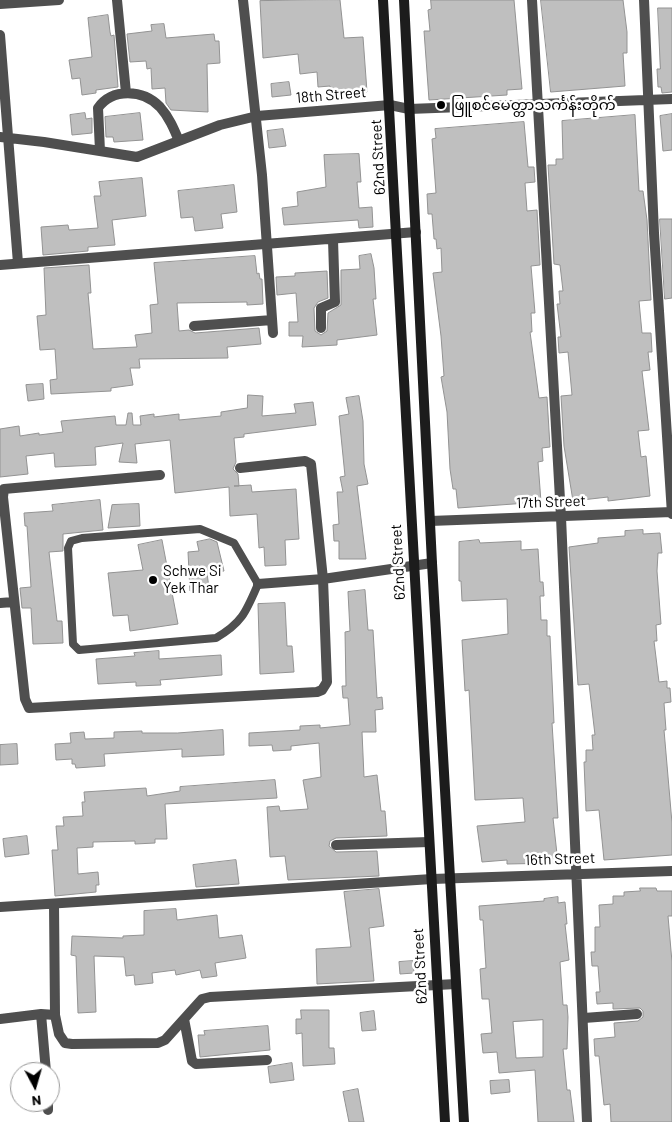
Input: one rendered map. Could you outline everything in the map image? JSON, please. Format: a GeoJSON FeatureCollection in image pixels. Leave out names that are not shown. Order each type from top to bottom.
{"type":"FeatureCollection","features":[{"type":"Feature","properties":{"kind":"main road","name":"62nd Street"},"geometry":{"type":"LineString","coordinates":[[383,0],[398,235],[413,566],[432,878],[444,1122]]}},
{"type":"Feature","properties":{"kind":"main road"},"geometry":{"type":"LineString","coordinates":[[404,0],[432,563],[464,1122]]}},
{"type":"Feature","properties":{"kind":"street"},"geometry":{"type":"LineString","coordinates":[[0,4],[59,0]]}},
{"type":"Feature","properties":{"kind":"street"},"geometry":{"type":"LineString","coordinates":[[117,0],[126,93]]}},
{"type":"Feature","properties":{"kind":"street"},"geometry":{"type":"LineString","coordinates":[[243,0],[257,116],[273,333]]}},
{"type":"Feature","properties":{"kind":"street"},"geometry":{"type":"LineString","coordinates":[[532,0],[561,517],[587,1122]]}},
{"type":"Feature","properties":{"kind":"street"},"geometry":{"type":"LineString","coordinates":[[644,0],[656,263],[672,513]]}},
{"type":"Feature","properties":{"kind":"street"},"geometry":{"type":"LineString","coordinates":[[0,36],[4,137],[18,263]]}},
{"type":"Feature","properties":{"kind":"street"},"geometry":{"type":"LineString","coordinates":[[100,151],[98,108],[109,96],[126,93],[142,96],[160,107],[171,122],[179,141]]}},
{"type":"Feature","properties":{"kind":"street","name":"18th Street"},"geometry":{"type":"LineString","coordinates":[[4,137],[137,157],[220,125],[257,116],[390,105],[410,110],[672,99]]}},
{"type":"Feature","properties":{"kind":"street"},"geometry":{"type":"LineString","coordinates":[[0,265],[398,235],[416,232]]}},
{"type":"Feature","properties":{"kind":"street"},"geometry":{"type":"LineString","coordinates":[[321,328],[321,308],[335,302],[333,240]]}},
{"type":"Feature","properties":{"kind":"street"},"geometry":{"type":"LineString","coordinates":[[194,326],[272,320]]}},
{"type":"Feature","properties":{"kind":"street"},"geometry":{"type":"LineString","coordinates":[[160,475],[4,489],[3,498],[13,602],[25,699],[29,708],[317,692],[322,690],[327,682],[323,579],[309,462],[240,468]]}},
{"type":"Feature","properties":{"kind":"street","name":"17th Street"},"geometry":{"type":"LineString","coordinates":[[430,521],[672,513]]}},
{"type":"Feature","properties":{"kind":"street"},"geometry":{"type":"LineString","coordinates":[[258,584],[323,579],[432,563]]}},
{"type":"Feature","properties":{"kind":"street"},"geometry":{"type":"LineString","coordinates":[[0,603],[13,602]]}},
{"type":"Feature","properties":{"kind":"street"},"geometry":{"type":"LineString","coordinates":[[336,845],[429,842]]}},
{"type":"Feature","properties":{"kind":"street","name":"16th Street"},"geometry":{"type":"LineString","coordinates":[[0,907],[432,878],[672,871]]}},
{"type":"Feature","properties":{"kind":"street"},"geometry":{"type":"LineString","coordinates":[[54,904],[55,1015],[59,1034],[66,1043],[158,1043],[165,1040],[202,1000],[210,997],[456,984]]}},
{"type":"Feature","properties":{"kind":"street"},"geometry":{"type":"LineString","coordinates":[[0,1019],[41,1014],[55,1015]]}},
{"type":"Feature","properties":{"kind":"street"},"geometry":{"type":"LineString","coordinates":[[41,1014],[45,1062]]}},
{"type":"Feature","properties":{"kind":"street"},"geometry":{"type":"LineString","coordinates":[[584,1018],[637,1014]]}},
{"type":"Feature","properties":{"kind":"street"},"geometry":{"type":"LineString","coordinates":[[184,1019],[192,1061],[196,1064],[267,1060]]}},
{"type":"Feature","properties":{"kind":"lane"},"geometry":{"type":"LineString","coordinates":[[200,528],[234,543],[258,584],[250,604],[235,627],[216,638],[79,650],[73,644],[68,548],[72,542],[82,538],[200,528]]}},
{"type":"Feature","properties":{"kind":"building"},"geometry":{"type":"Polygon","coordinates":[[[340,0],[344,38],[363,37],[367,92],[351,94],[351,89],[330,91],[330,86],[318,87],[317,72],[300,74],[298,54],[263,58],[260,1],[340,0]]]}},
{"type":"Feature","properties":{"kind":"building"},"geometry":{"type":"Polygon","coordinates":[[[431,0],[514,0],[522,89],[507,90],[507,95],[429,100],[424,31],[430,31],[428,10],[431,9],[431,0]]]}},
{"type":"Feature","properties":{"kind":"building"},"geometry":{"type":"Polygon","coordinates":[[[541,0],[623,0],[627,32],[627,53],[623,53],[625,86],[551,92],[541,0]]]}},
{"type":"Feature","properties":{"kind":"building"},"geometry":{"type":"Polygon","coordinates":[[[658,8],[672,8],[672,92],[662,93],[661,87],[658,87],[657,69],[660,69],[658,8]]]}},
{"type":"Feature","properties":{"kind":"building"},"geometry":{"type":"Polygon","coordinates":[[[108,15],[111,36],[114,35],[118,87],[96,90],[96,93],[82,95],[80,78],[72,79],[69,60],[92,57],[88,18],[108,15]]]}},
{"type":"Feature","properties":{"kind":"building"},"geometry":{"type":"Polygon","coordinates":[[[164,24],[166,38],[214,34],[215,41],[219,41],[220,63],[207,64],[208,112],[171,110],[166,103],[165,88],[152,89],[151,68],[147,69],[146,61],[130,62],[127,34],[152,31],[151,25],[164,24]]]}},
{"type":"Feature","properties":{"kind":"building"},"geometry":{"type":"Polygon","coordinates":[[[289,82],[291,95],[272,97],[271,84],[289,82]]]}},
{"type":"Feature","properties":{"kind":"building"},"geometry":{"type":"Polygon","coordinates":[[[85,113],[86,119],[92,118],[92,133],[72,135],[70,115],[85,113]]]}},
{"type":"Feature","properties":{"kind":"building"},"geometry":{"type":"Polygon","coordinates":[[[140,113],[143,140],[114,142],[113,137],[106,137],[105,117],[140,113]]]}},
{"type":"Feature","properties":{"kind":"building"},"geometry":{"type":"Polygon","coordinates":[[[672,114],[672,150],[663,151],[660,116],[672,114]]]}},
{"type":"Feature","properties":{"kind":"building"},"geometry":{"type":"Polygon","coordinates":[[[635,115],[639,191],[643,191],[647,220],[651,300],[639,301],[642,333],[651,333],[652,352],[648,352],[650,370],[642,371],[649,430],[638,431],[641,457],[646,456],[650,496],[608,501],[608,497],[573,501],[564,446],[561,396],[572,395],[568,352],[559,353],[558,337],[561,337],[557,304],[560,304],[559,291],[563,291],[560,265],[554,264],[548,165],[556,165],[556,159],[563,159],[562,121],[635,115]]]}},
{"type":"Feature","properties":{"kind":"building"},"geometry":{"type":"Polygon","coordinates":[[[524,122],[528,167],[534,167],[535,182],[525,183],[527,211],[537,210],[540,265],[531,266],[535,313],[531,313],[532,332],[530,332],[539,398],[547,397],[550,447],[542,448],[543,461],[538,462],[541,502],[458,508],[456,489],[453,489],[450,469],[447,412],[441,377],[444,376],[441,336],[433,273],[442,272],[441,248],[437,249],[436,239],[434,239],[432,214],[428,214],[427,194],[436,193],[432,139],[436,138],[435,129],[524,122]]]}},
{"type":"Feature","properties":{"kind":"building"},"geometry":{"type":"Polygon","coordinates":[[[283,129],[286,146],[269,148],[267,131],[283,129]]]}},
{"type":"Feature","properties":{"kind":"building"},"geometry":{"type":"Polygon","coordinates":[[[359,154],[361,182],[357,182],[359,208],[372,207],[373,227],[359,228],[358,220],[284,225],[282,208],[298,206],[297,192],[326,187],[324,155],[359,154]]]}},
{"type":"Feature","properties":{"kind":"building"},"geometry":{"type":"Polygon","coordinates":[[[142,178],[146,216],[112,220],[115,245],[88,247],[88,251],[43,255],[41,227],[68,225],[69,230],[98,228],[94,196],[101,196],[99,182],[142,178]]]}},
{"type":"Feature","properties":{"kind":"building"},"geometry":{"type":"Polygon","coordinates":[[[234,185],[237,212],[221,214],[223,228],[195,231],[193,217],[181,218],[178,191],[234,185]]]}},
{"type":"Feature","properties":{"kind":"building"},"geometry":{"type":"Polygon","coordinates":[[[660,219],[672,219],[672,298],[665,299],[660,219]]]}},
{"type":"Feature","properties":{"kind":"building"},"geometry":{"type":"Polygon","coordinates":[[[371,254],[374,268],[376,299],[373,299],[377,335],[337,340],[337,345],[302,347],[303,336],[289,336],[289,322],[298,322],[296,293],[277,295],[276,277],[295,276],[295,273],[327,271],[328,298],[318,302],[314,308],[315,331],[321,335],[327,331],[328,313],[341,305],[341,270],[360,269],[359,256],[371,254]]]}},
{"type":"Feature","properties":{"kind":"building"},"geometry":{"type":"Polygon","coordinates":[[[255,256],[257,274],[259,273],[260,279],[262,279],[263,304],[247,305],[247,302],[177,303],[179,331],[189,330],[195,333],[259,328],[261,344],[227,347],[228,358],[139,359],[140,368],[130,368],[133,385],[111,388],[111,391],[51,394],[50,380],[57,379],[55,349],[40,350],[37,316],[46,315],[44,268],[89,265],[91,293],[88,293],[93,349],[137,347],[135,335],[152,333],[150,305],[158,304],[154,263],[255,256]]]}},
{"type":"Feature","properties":{"kind":"building"},"geometry":{"type":"Polygon","coordinates":[[[43,384],[44,399],[28,401],[26,385],[43,384]]]}},
{"type":"Feature","properties":{"kind":"building"},"geometry":{"type":"Polygon","coordinates":[[[248,395],[263,396],[262,416],[296,413],[294,404],[313,402],[316,425],[244,434],[244,437],[234,438],[236,462],[233,469],[238,474],[239,486],[251,485],[252,492],[296,489],[299,539],[285,540],[286,565],[265,566],[264,547],[259,548],[257,514],[230,516],[229,487],[175,493],[170,440],[135,444],[137,463],[119,462],[123,443],[95,447],[96,465],[55,467],[54,453],[26,456],[28,474],[0,477],[0,429],[19,426],[20,436],[39,433],[39,435],[63,432],[61,421],[115,416],[116,425],[126,425],[128,413],[132,413],[133,425],[141,425],[140,416],[154,414],[154,417],[179,414],[179,420],[221,416],[221,412],[247,408],[248,395]]]}},
{"type":"Feature","properties":{"kind":"building"},"geometry":{"type":"Polygon","coordinates":[[[359,396],[363,421],[364,464],[368,484],[357,486],[366,559],[339,559],[339,541],[334,541],[333,525],[339,524],[337,492],[343,492],[340,477],[345,476],[339,416],[349,414],[346,398],[359,396]]]}},
{"type":"Feature","properties":{"kind":"building"},"geometry":{"type":"Polygon","coordinates":[[[100,500],[103,530],[63,534],[63,551],[49,552],[57,621],[62,621],[63,643],[33,644],[31,608],[22,608],[20,588],[31,587],[27,526],[25,526],[24,513],[53,511],[52,505],[100,500]]]}},
{"type":"Feature","properties":{"kind":"building"},"geometry":{"type":"Polygon","coordinates":[[[139,504],[140,526],[108,528],[112,505],[139,504]]]}},
{"type":"Feature","properties":{"kind":"building"},"geometry":{"type":"Polygon","coordinates":[[[643,530],[643,534],[660,533],[662,553],[658,553],[657,571],[661,624],[656,625],[657,641],[654,641],[659,682],[667,681],[667,688],[670,688],[671,702],[664,703],[666,730],[664,730],[672,823],[672,855],[604,860],[599,810],[586,811],[584,762],[586,762],[586,750],[593,750],[592,735],[595,735],[589,684],[578,685],[569,547],[598,543],[598,538],[625,536],[625,531],[643,530]]]}},
{"type":"Feature","properties":{"kind":"building"},"geometry":{"type":"Polygon","coordinates":[[[210,539],[217,542],[224,571],[207,573],[209,588],[190,591],[188,552],[199,551],[197,542],[210,539]]]}},
{"type":"Feature","properties":{"kind":"building"},"geometry":{"type":"Polygon","coordinates":[[[162,540],[178,624],[130,631],[128,615],[113,616],[108,573],[143,570],[138,545],[162,540]]]}},
{"type":"Feature","properties":{"kind":"building"},"geometry":{"type":"Polygon","coordinates":[[[479,540],[480,543],[521,541],[521,550],[538,549],[540,582],[543,582],[544,596],[540,596],[541,620],[547,620],[547,636],[550,636],[554,723],[552,723],[558,818],[553,818],[558,863],[507,864],[507,860],[482,862],[477,826],[525,822],[523,798],[475,800],[469,690],[465,691],[462,640],[508,634],[507,599],[462,601],[461,581],[459,581],[459,542],[479,540]]]}},
{"type":"Feature","properties":{"kind":"building"},"geometry":{"type":"Polygon","coordinates":[[[365,590],[368,630],[373,630],[377,698],[382,697],[383,709],[375,710],[376,732],[362,732],[364,777],[377,775],[381,811],[385,811],[387,836],[336,838],[330,841],[329,846],[336,852],[377,851],[379,876],[288,880],[285,856],[270,857],[267,807],[279,806],[280,811],[308,809],[303,780],[321,777],[319,743],[291,746],[291,750],[273,751],[272,745],[249,746],[249,733],[300,730],[300,726],[320,725],[320,728],[350,725],[348,698],[343,698],[342,686],[346,686],[345,632],[350,631],[348,592],[365,590]]]}},
{"type":"Feature","properties":{"kind":"building"},"geometry":{"type":"Polygon","coordinates":[[[285,603],[287,646],[292,646],[294,672],[260,674],[258,604],[285,603]]]}},
{"type":"Feature","properties":{"kind":"building"},"geometry":{"type":"Polygon","coordinates":[[[159,651],[159,659],[221,655],[222,675],[160,680],[161,685],[136,686],[136,682],[98,684],[96,659],[135,656],[134,653],[159,651]]]}},
{"type":"Feature","properties":{"kind":"building"},"geometry":{"type":"Polygon","coordinates":[[[223,730],[224,755],[182,757],[182,749],[104,754],[105,766],[76,768],[75,764],[72,764],[72,759],[56,760],[55,744],[71,743],[70,733],[84,732],[85,739],[114,738],[114,732],[177,733],[223,730]]]}},
{"type":"Feature","properties":{"kind":"building"},"geometry":{"type":"Polygon","coordinates":[[[17,744],[18,764],[0,765],[0,745],[17,744]]]}},
{"type":"Feature","properties":{"kind":"building"},"geometry":{"type":"Polygon","coordinates":[[[275,780],[277,798],[165,804],[167,839],[155,839],[155,843],[135,844],[135,841],[93,842],[93,847],[77,848],[78,874],[98,872],[99,885],[96,885],[96,892],[55,896],[52,850],[58,850],[56,826],[64,826],[63,817],[83,816],[82,802],[85,802],[84,792],[146,788],[147,796],[180,791],[180,787],[275,780]]]}},
{"type":"Feature","properties":{"kind":"building"},"geometry":{"type":"Polygon","coordinates":[[[27,836],[29,854],[5,857],[3,839],[27,836]]]}},
{"type":"Feature","properties":{"kind":"building"},"geometry":{"type":"Polygon","coordinates":[[[236,860],[239,884],[196,887],[193,865],[236,860]]]}},
{"type":"Feature","properties":{"kind":"building"},"geometry":{"type":"Polygon","coordinates":[[[640,888],[672,891],[672,916],[668,916],[672,962],[672,1122],[611,1122],[610,1104],[604,1105],[599,1056],[595,1056],[594,1039],[615,1037],[614,1023],[638,1021],[643,1017],[643,1011],[640,1008],[613,1009],[613,1003],[597,1004],[596,992],[600,992],[598,966],[592,966],[591,952],[595,952],[595,927],[600,927],[599,905],[613,904],[613,896],[624,896],[624,892],[640,891],[640,888]]]}},
{"type":"Feature","properties":{"kind":"building"},"geometry":{"type":"Polygon","coordinates":[[[379,889],[384,926],[369,928],[374,981],[317,984],[316,949],[351,947],[344,892],[379,889]]]}},
{"type":"Feature","properties":{"kind":"building"},"geometry":{"type":"Polygon","coordinates":[[[558,897],[558,903],[565,902],[567,924],[565,924],[569,960],[560,962],[563,1005],[567,1005],[568,1017],[567,1049],[563,1049],[567,1090],[570,1090],[574,1122],[538,1122],[535,1070],[499,1073],[497,1052],[483,1053],[481,1034],[492,1033],[489,999],[482,999],[480,969],[486,968],[483,920],[480,920],[479,906],[544,901],[544,899],[558,897]],[[543,1020],[513,1022],[516,1058],[543,1057],[543,1020]]]}},
{"type":"Feature","properties":{"kind":"building"},"geometry":{"type":"Polygon","coordinates":[[[176,909],[177,920],[217,915],[219,938],[242,935],[246,958],[215,963],[217,976],[202,978],[200,970],[176,975],[175,970],[152,973],[153,983],[135,985],[134,975],[126,976],[124,957],[94,956],[96,1012],[78,1013],[76,956],[71,955],[72,936],[123,938],[123,936],[144,935],[144,911],[176,909]]]}},
{"type":"Feature","properties":{"kind":"building"},"geometry":{"type":"Polygon","coordinates":[[[413,961],[414,973],[400,974],[399,962],[413,961]]]}},
{"type":"Feature","properties":{"kind":"building"},"geometry":{"type":"Polygon","coordinates":[[[301,1010],[329,1010],[329,1048],[334,1048],[335,1064],[303,1066],[302,1033],[296,1034],[296,1019],[301,1019],[301,1010]]]}},
{"type":"Feature","properties":{"kind":"building"},"geometry":{"type":"Polygon","coordinates":[[[374,1011],[376,1030],[362,1031],[360,1013],[374,1011]]]}},
{"type":"Feature","properties":{"kind":"building"},"geometry":{"type":"Polygon","coordinates":[[[268,1026],[270,1050],[200,1057],[198,1035],[205,1035],[204,1031],[268,1026]]]}},
{"type":"Feature","properties":{"kind":"building"},"geometry":{"type":"Polygon","coordinates":[[[292,1063],[294,1080],[270,1083],[268,1067],[292,1063]]]}},
{"type":"Feature","properties":{"kind":"building"},"geometry":{"type":"Polygon","coordinates":[[[509,1080],[510,1092],[491,1094],[490,1081],[509,1080]]]}},
{"type":"Feature","properties":{"kind":"building"},"geometry":{"type":"Polygon","coordinates":[[[358,1089],[364,1122],[349,1122],[343,1092],[358,1089]]]}},
{"type":"Feature","properties":{"kind":"place","name":"ဖြူစင်မေတ္တာသင်္ကန်းတိုက်"},"geometry":{"type":"Point","coordinates":[441,105]}},
{"type":"Feature","properties":{"kind":"place","name":"Schwe Si Yek Thar"},"geometry":{"type":"Point","coordinates":[153,580]}}]}
